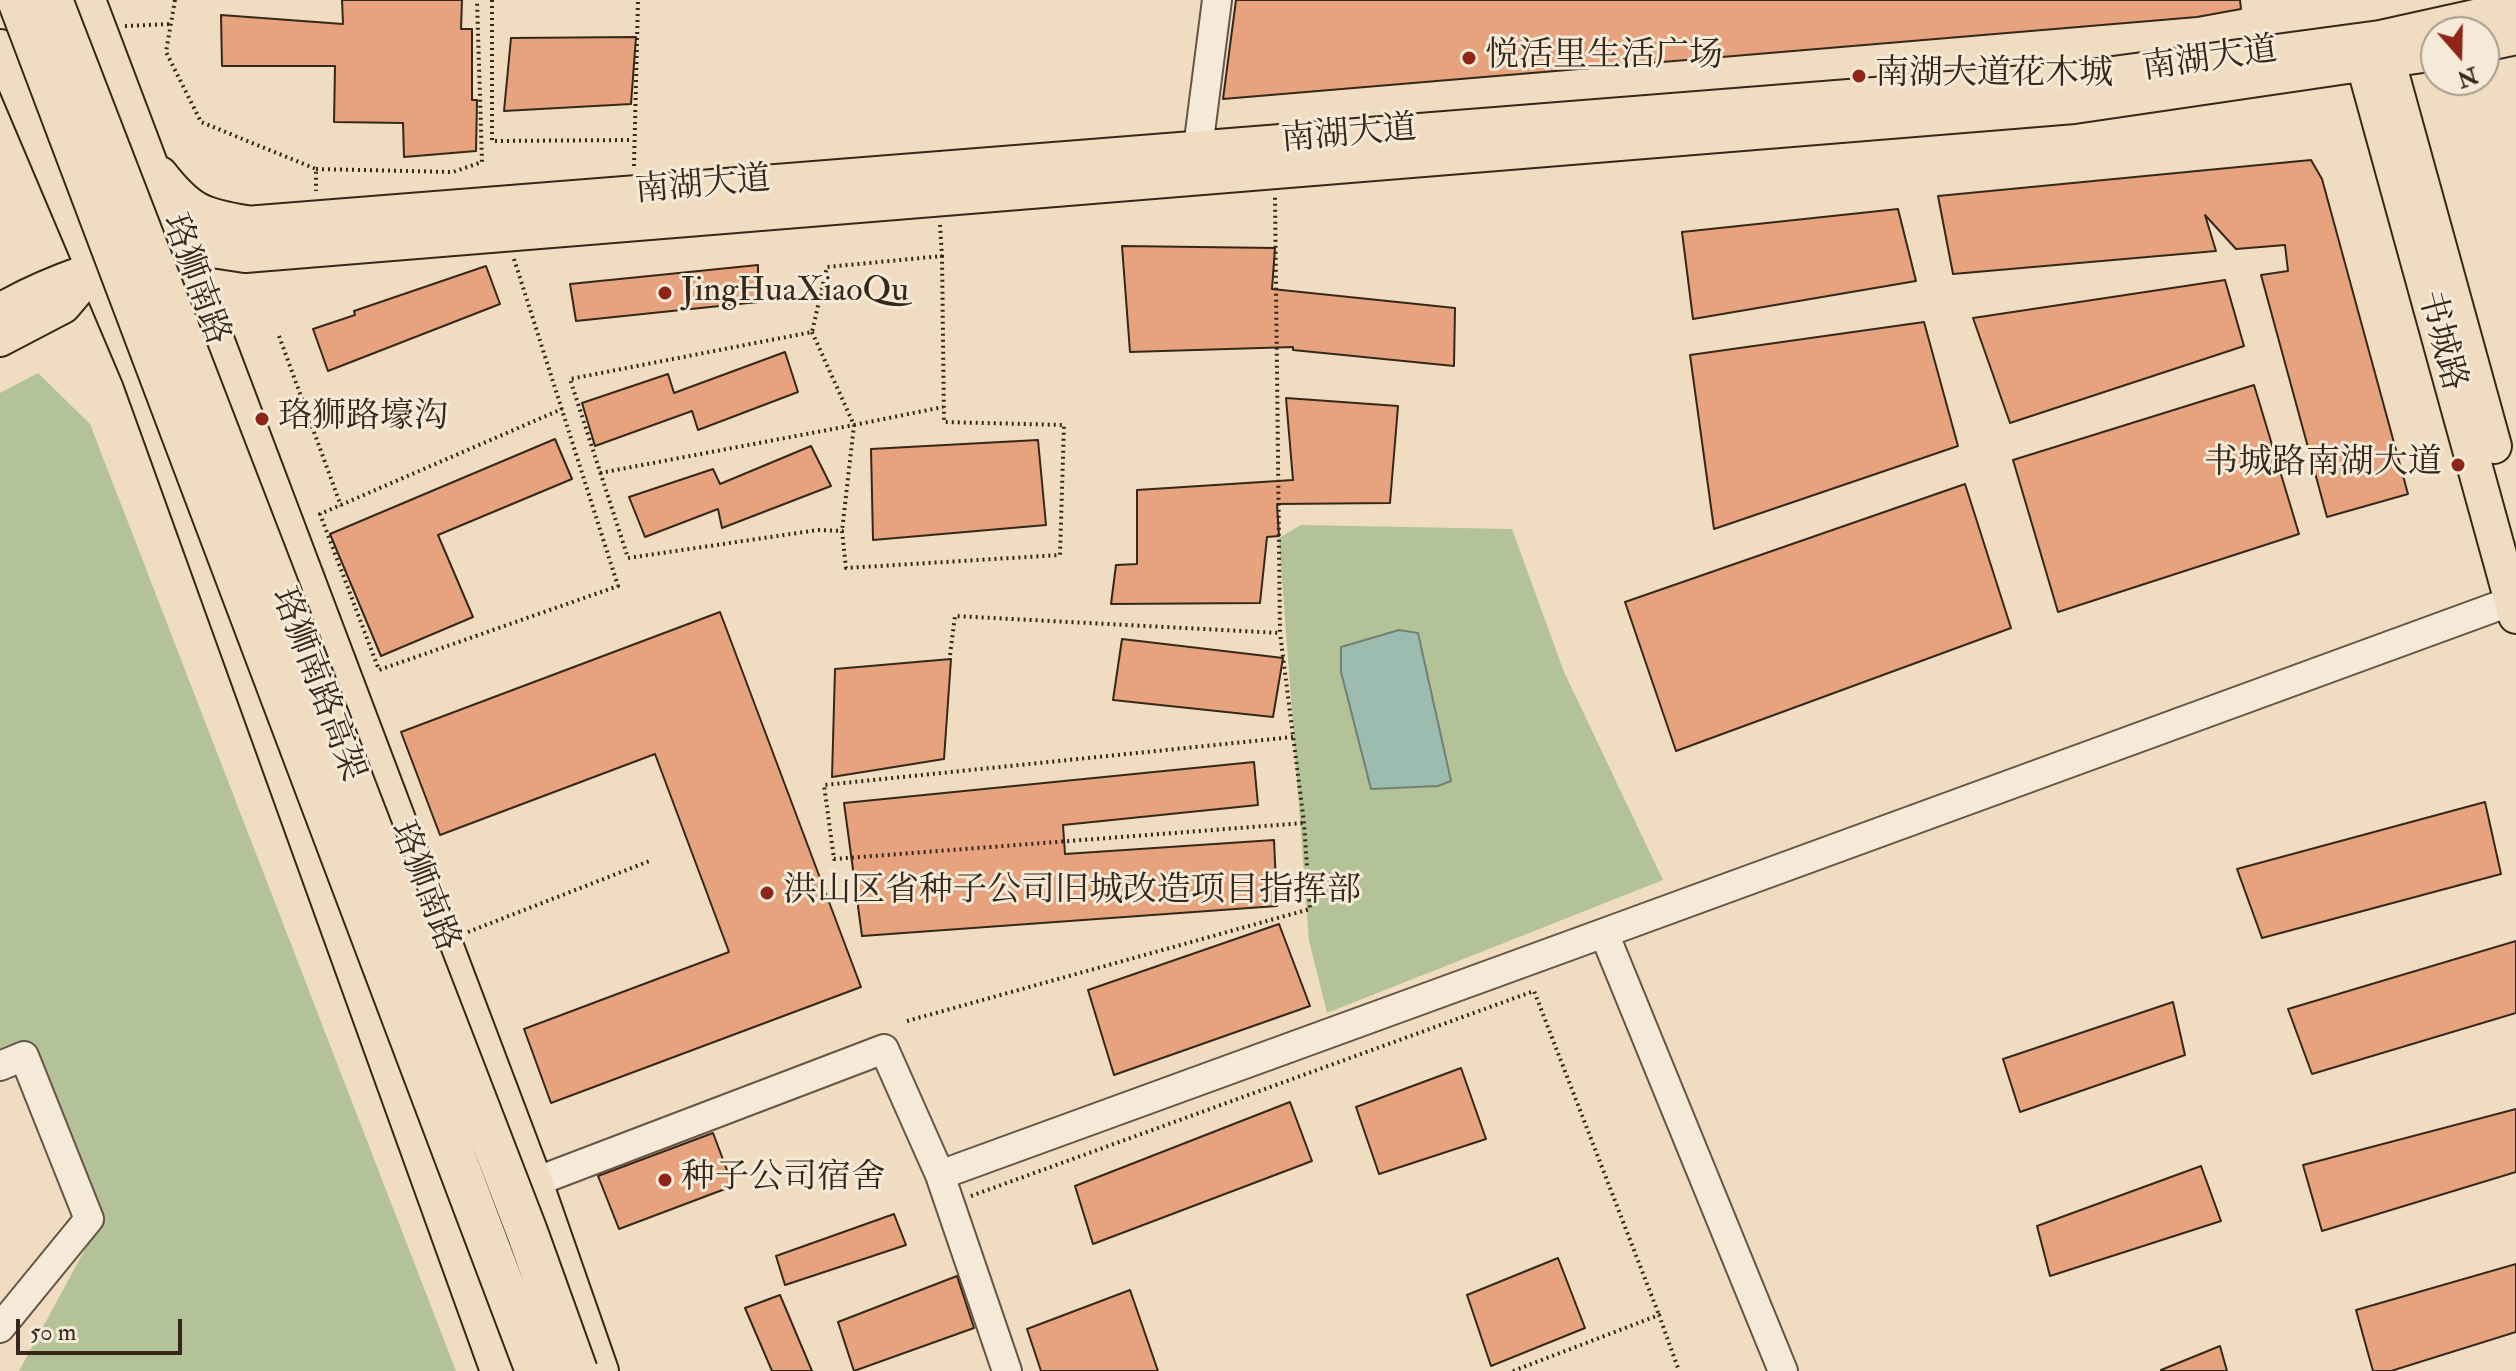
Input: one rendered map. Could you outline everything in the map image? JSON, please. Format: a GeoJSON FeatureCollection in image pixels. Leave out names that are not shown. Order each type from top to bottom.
{"type":"FeatureCollection","features":[{"type":"Feature","properties":{"kind":"highway","name":"珞狮南路高架"},"geometry":{"type":"LineString","coordinates":[[18,0],[536,1371]]}},
{"type":"Feature","properties":{"kind":"highway","name":"珞狮南路高架"},"geometry":{"type":"LineString","coordinates":[[52,0],[521,1218],[577,1371]]}},
{"type":"Feature","properties":{"kind":"main road","name":"南湖大道"},"geometry":{"type":"LineString","coordinates":[[245,240],[317,218],[2076,79],[2380,38],[2516,8]]}},
{"type":"Feature","properties":{"kind":"main road","name":"珞狮南路"},"geometry":{"type":"LineString","coordinates":[[101,18],[149,160],[535,1182],[601,1371]]}},
{"type":"Feature","properties":{"kind":"main road"},"geometry":{"type":"LineString","coordinates":[[0,47],[139,375],[498,1371]]}},
{"type":"Feature","properties":{"kind":"main road","name":"南湖大道"},"geometry":{"type":"LineString","coordinates":[[0,311],[22,298],[92,270],[182,245],[245,240],[506,234],[2074,106],[2420,56]]}},
{"type":"Feature","properties":{"kind":"main road","name":"书城路"},"geometry":{"type":"LineString","coordinates":[[2376,64],[2516,527]]}},
{"type":"Feature","properties":{"kind":"main road","name":"书城路"},"geometry":{"type":"LineString","coordinates":[[2376,64],[2514,608]]}},
{"type":"Feature","properties":{"kind":"main road"},"geometry":{"type":"LineString","coordinates":[[149,160],[182,202],[215,219],[245,240],[209,276],[205,287],[207,314]]}},
{"type":"Feature","properties":{"kind":"main road"},"geometry":{"type":"LineString","coordinates":[[0,339],[63,306],[92,270]]}},
{"type":"Feature","properties":{"kind":"main road"},"geometry":{"type":"LineString","coordinates":[[63,306],[74,309],[99,325],[139,375]]}},
{"type":"Feature","properties":{"kind":"street"},"geometry":{"type":"LineString","coordinates":[[1198,148],[1217,0]]}},
{"type":"Feature","properties":{"kind":"street"},"geometry":{"type":"LineString","coordinates":[[940,1175],[1604,933],[2514,608]]}},
{"type":"Feature","properties":{"kind":"street"},"geometry":{"type":"LineString","coordinates":[[1604,933],[1783,1371]]}},
{"type":"Feature","properties":{"kind":"street"},"geometry":{"type":"LineString","coordinates":[[535,1182],[884,1049],[940,1175],[1007,1371]]}},
{"type":"Feature","properties":{"kind":"street"},"geometry":{"type":"LineString","coordinates":[[0,1066],[24,1056],[89,1219],[0,1328]]}},
{"type":"Feature","properties":{"kind":"path"},"geometry":{"type":"LineString","coordinates":[[175,0],[166,52],[201,122],[316,169],[453,172],[482,162],[477,0]]}},
{"type":"Feature","properties":{"kind":"path"},"geometry":{"type":"LineString","coordinates":[[492,0],[492,141],[633,140]]}},
{"type":"Feature","properties":{"kind":"path"},"geometry":{"type":"LineString","coordinates":[[635,193],[633,140],[638,0]]}},
{"type":"Feature","properties":{"kind":"path"},"geometry":{"type":"LineString","coordinates":[[101,18],[171,24]]}},
{"type":"Feature","properties":{"kind":"path"},"geometry":{"type":"LineString","coordinates":[[316,169],[317,218]]}},
{"type":"Feature","properties":{"kind":"path"},"geometry":{"type":"LineString","coordinates":[[907,1021],[1310,909],[1304,823],[1280,633],[1275,171]]}},
{"type":"Feature","properties":{"kind":"path"},"geometry":{"type":"LineString","coordinates":[[938,198],[942,256],[944,422],[1064,425],[1060,555],[846,568],[842,531],[854,425],[812,332],[827,267],[942,256]]}},
{"type":"Feature","properties":{"kind":"path"},"geometry":{"type":"LineString","coordinates":[[506,234],[562,409],[618,586],[379,670],[320,514],[562,409]]}},
{"type":"Feature","properties":{"kind":"path"},"geometry":{"type":"LineString","coordinates":[[812,332],[570,379],[628,558],[818,530],[842,531]]}},
{"type":"Feature","properties":{"kind":"path"},"geometry":{"type":"LineString","coordinates":[[279,336],[341,506]]}},
{"type":"Feature","properties":{"kind":"path"},"geometry":{"type":"LineString","coordinates":[[600,473],[943,407]]}},
{"type":"Feature","properties":{"kind":"path"},"geometry":{"type":"LineString","coordinates":[[950,655],[955,616],[1280,633]]}},
{"type":"Feature","properties":{"kind":"path"},"geometry":{"type":"LineString","coordinates":[[1293,737],[824,785],[834,859],[1304,823]]}},
{"type":"Feature","properties":{"kind":"path"},"geometry":{"type":"LineString","coordinates":[[444,941],[652,860]]}},
{"type":"Feature","properties":{"kind":"path"},"geometry":{"type":"LineString","coordinates":[[969,1197],[1534,991],[1679,1371]]}},
{"type":"Feature","properties":{"kind":"path"},"geometry":{"type":"LineString","coordinates":[[1513,1371],[1659,1315]]}},
{"type":"Feature","properties":{"kind":"green space"},"geometry":{"type":"Polygon","coordinates":[[[38,373],[90,424],[456,1371],[19,1371],[102,1218],[32,1043],[0,1054],[0,393],[38,373]]]}},
{"type":"Feature","properties":{"kind":"green space"},"geometry":{"type":"Polygon","coordinates":[[[1301,525],[1512,529],[1564,672],[1663,880],[1327,1013],[1309,941],[1279,538],[1301,525]]]}},
{"type":"Feature","properties":{"kind":"shaded area"},"geometry":{"type":"Polygon","coordinates":[[[1399,630],[1418,633],[1451,781],[1438,786],[1371,789],[1341,672],[1341,647],[1399,630]]]}},
{"type":"Feature","properties":{"kind":"building"},"geometry":{"type":"Polygon","coordinates":[[[342,0],[462,0],[461,29],[472,29],[472,100],[477,100],[476,151],[404,157],[403,123],[334,122],[335,66],[222,66],[221,15],[343,24],[342,0]]]}},
{"type":"Feature","properties":{"kind":"building","name":"悦活里生活广场"},"geometry":{"type":"Polygon","coordinates":[[[1236,0],[2240,0],[2241,9],[2197,17],[1223,99],[1236,0]]]}},
{"type":"Feature","properties":{"kind":"building"},"geometry":{"type":"Polygon","coordinates":[[[636,37],[631,104],[504,111],[511,38],[636,37]]]}},
{"type":"Feature","properties":{"kind":"building"},"geometry":{"type":"Polygon","coordinates":[[[2311,160],[2322,179],[2408,494],[2327,517],[2261,275],[2288,271],[2285,245],[2236,249],[2205,215],[2216,251],[1953,274],[1938,196],[2311,160]]]}},
{"type":"Feature","properties":{"kind":"building"},"geometry":{"type":"Polygon","coordinates":[[[1898,209],[1916,281],[1693,319],[1682,232],[1898,209]]]}},
{"type":"Feature","properties":{"kind":"building"},"geometry":{"type":"Polygon","coordinates":[[[1122,246],[1275,248],[1272,289],[1455,308],[1454,366],[1293,350],[1293,347],[1130,352],[1122,246]]]}},
{"type":"Feature","properties":{"kind":"building","name":"JingHuaXiaoQu"},"geometry":{"type":"Polygon","coordinates":[[[758,265],[758,302],[576,321],[570,284],[758,265]]]}},
{"type":"Feature","properties":{"kind":"building"},"geometry":{"type":"Polygon","coordinates":[[[486,266],[500,304],[328,371],[313,329],[355,315],[354,311],[486,266]]]}},
{"type":"Feature","properties":{"kind":"building"},"geometry":{"type":"Polygon","coordinates":[[[2225,280],[2244,346],[2010,423],[1973,318],[2225,280]]]}},
{"type":"Feature","properties":{"kind":"building"},"geometry":{"type":"Polygon","coordinates":[[[1924,322],[1958,446],[1714,529],[1690,355],[1924,322]]]}},
{"type":"Feature","properties":{"kind":"building"},"geometry":{"type":"Polygon","coordinates":[[[785,352],[798,392],[698,430],[692,411],[595,446],[582,403],[668,374],[674,393],[785,352]]]}},
{"type":"Feature","properties":{"kind":"building"},"geometry":{"type":"Polygon","coordinates":[[[2254,385],[2299,534],[2058,612],[2013,460],[2254,385]]]}},
{"type":"Feature","properties":{"kind":"building"},"geometry":{"type":"Polygon","coordinates":[[[1286,398],[1398,406],[1390,503],[1277,504],[1279,536],[1267,537],[1260,603],[1111,604],[1116,565],[1137,564],[1137,490],[1293,480],[1286,398]]]}},
{"type":"Feature","properties":{"kind":"building"},"geometry":{"type":"Polygon","coordinates":[[[555,439],[572,479],[438,535],[473,617],[381,656],[330,534],[555,439]]]}},
{"type":"Feature","properties":{"kind":"building"},"geometry":{"type":"Polygon","coordinates":[[[1038,440],[1046,525],[873,540],[871,449],[1038,440]]]}},
{"type":"Feature","properties":{"kind":"building"},"geometry":{"type":"Polygon","coordinates":[[[811,446],[831,486],[722,528],[718,509],[645,537],[629,497],[713,469],[720,484],[811,446]]]}},
{"type":"Feature","properties":{"kind":"building"},"geometry":{"type":"Polygon","coordinates":[[[1965,484],[2011,628],[1676,751],[1625,602],[1965,484]]]}},
{"type":"Feature","properties":{"kind":"building","name":"洪山区省种子公司旧城改造项目指挥部"},"geometry":{"type":"Polygon","coordinates":[[[720,612],[861,987],[551,1103],[524,1029],[729,952],[655,754],[440,835],[401,732],[720,612]]]}},
{"type":"Feature","properties":{"kind":"building"},"geometry":{"type":"Polygon","coordinates":[[[1122,639],[1283,658],[1273,717],[1113,700],[1122,639]]]}},
{"type":"Feature","properties":{"kind":"building"},"geometry":{"type":"Polygon","coordinates":[[[951,659],[944,759],[832,777],[835,669],[951,659]]]}},
{"type":"Feature","properties":{"kind":"building"},"geometry":{"type":"Polygon","coordinates":[[[1254,762],[1258,805],[1063,825],[1065,854],[1274,840],[1277,906],[862,936],[844,803],[1254,762]]]}},
{"type":"Feature","properties":{"kind":"building"},"geometry":{"type":"Polygon","coordinates":[[[2485,802],[2501,874],[2262,938],[2237,869],[2485,802]]]}},
{"type":"Feature","properties":{"kind":"building"},"geometry":{"type":"Polygon","coordinates":[[[1279,924],[1310,1006],[1114,1075],[1088,990],[1279,924]]]}},
{"type":"Feature","properties":{"kind":"building"},"geometry":{"type":"Polygon","coordinates":[[[2516,941],[2516,1013],[2312,1074],[2288,1009],[2516,941]]]}},
{"type":"Feature","properties":{"kind":"building"},"geometry":{"type":"Polygon","coordinates":[[[2173,1002],[2185,1055],[2020,1112],[2003,1059],[2173,1002]]]}},
{"type":"Feature","properties":{"kind":"building"},"geometry":{"type":"Polygon","coordinates":[[[1461,1068],[1486,1139],[1379,1174],[1356,1107],[1461,1068]]]}},
{"type":"Feature","properties":{"kind":"building"},"geometry":{"type":"Polygon","coordinates":[[[1290,1102],[1312,1161],[1093,1244],[1075,1186],[1290,1102]]]}},
{"type":"Feature","properties":{"kind":"building"},"geometry":{"type":"Polygon","coordinates":[[[2516,1109],[2516,1172],[2322,1231],[2303,1165],[2516,1109]]]}},
{"type":"Feature","properties":{"kind":"building","name":"种子公司宿舍"},"geometry":{"type":"Polygon","coordinates":[[[713,1133],[733,1186],[619,1229],[598,1176],[713,1133]]]}},
{"type":"Feature","properties":{"kind":"building"},"geometry":{"type":"Polygon","coordinates":[[[2201,1166],[2221,1221],[2050,1276],[2037,1226],[2201,1166]]]}},
{"type":"Feature","properties":{"kind":"building","name":"种子公司宿舍"},"geometry":{"type":"Polygon","coordinates":[[[894,1214],[906,1245],[785,1285],[776,1256],[894,1214]]]}},
{"type":"Feature","properties":{"kind":"building"},"geometry":{"type":"Polygon","coordinates":[[[1558,1258],[1585,1328],[1491,1366],[1467,1295],[1558,1258]]]}},
{"type":"Feature","properties":{"kind":"building"},"geometry":{"type":"Polygon","coordinates":[[[2516,1264],[2516,1332],[2391,1371],[2373,1371],[2356,1310],[2516,1264]]]}},
{"type":"Feature","properties":{"kind":"building","name":"种子公司宿舍"},"geometry":{"type":"Polygon","coordinates":[[[957,1276],[974,1328],[854,1371],[838,1322],[957,1276]]]}},
{"type":"Feature","properties":{"kind":"building"},"geometry":{"type":"Polygon","coordinates":[[[1130,1290],[1158,1371],[1041,1371],[1027,1329],[1130,1290]]]}},
{"type":"Feature","properties":{"kind":"building","name":"种子公司宿舍"},"geometry":{"type":"Polygon","coordinates":[[[780,1295],[812,1371],[772,1371],[745,1308],[780,1295]]]}},
{"type":"Feature","properties":{"kind":"building"},"geometry":{"type":"Polygon","coordinates":[[[2220,1346],[2227,1371],[2161,1371],[2161,1370],[2220,1346]]]}},
{"type":"Feature","properties":{"kind":"place","name":"悦活里生活广场"},"geometry":{"type":"Point","coordinates":[1469,58]}},
{"type":"Feature","properties":{"kind":"place","name":"南湖大道花木城"},"geometry":{"type":"Point","coordinates":[1859,76]}},
{"type":"Feature","properties":{"kind":"place","name":"JingHuaXiaoQu"},"geometry":{"type":"Point","coordinates":[665,293]}},
{"type":"Feature","properties":{"kind":"place","name":"珞狮路壕沟"},"geometry":{"type":"Point","coordinates":[262,419]}},
{"type":"Feature","properties":{"kind":"place","name":"书城路南湖大道"},"geometry":{"type":"Point","coordinates":[2458,465]}},
{"type":"Feature","properties":{"kind":"place","name":"洪山区省种子公司旧城改造项目指挥部"},"geometry":{"type":"Point","coordinates":[767,893]}},
{"type":"Feature","properties":{"kind":"place","name":"种子公司宿舍"},"geometry":{"type":"Point","coordinates":[665,1180]}}]}
